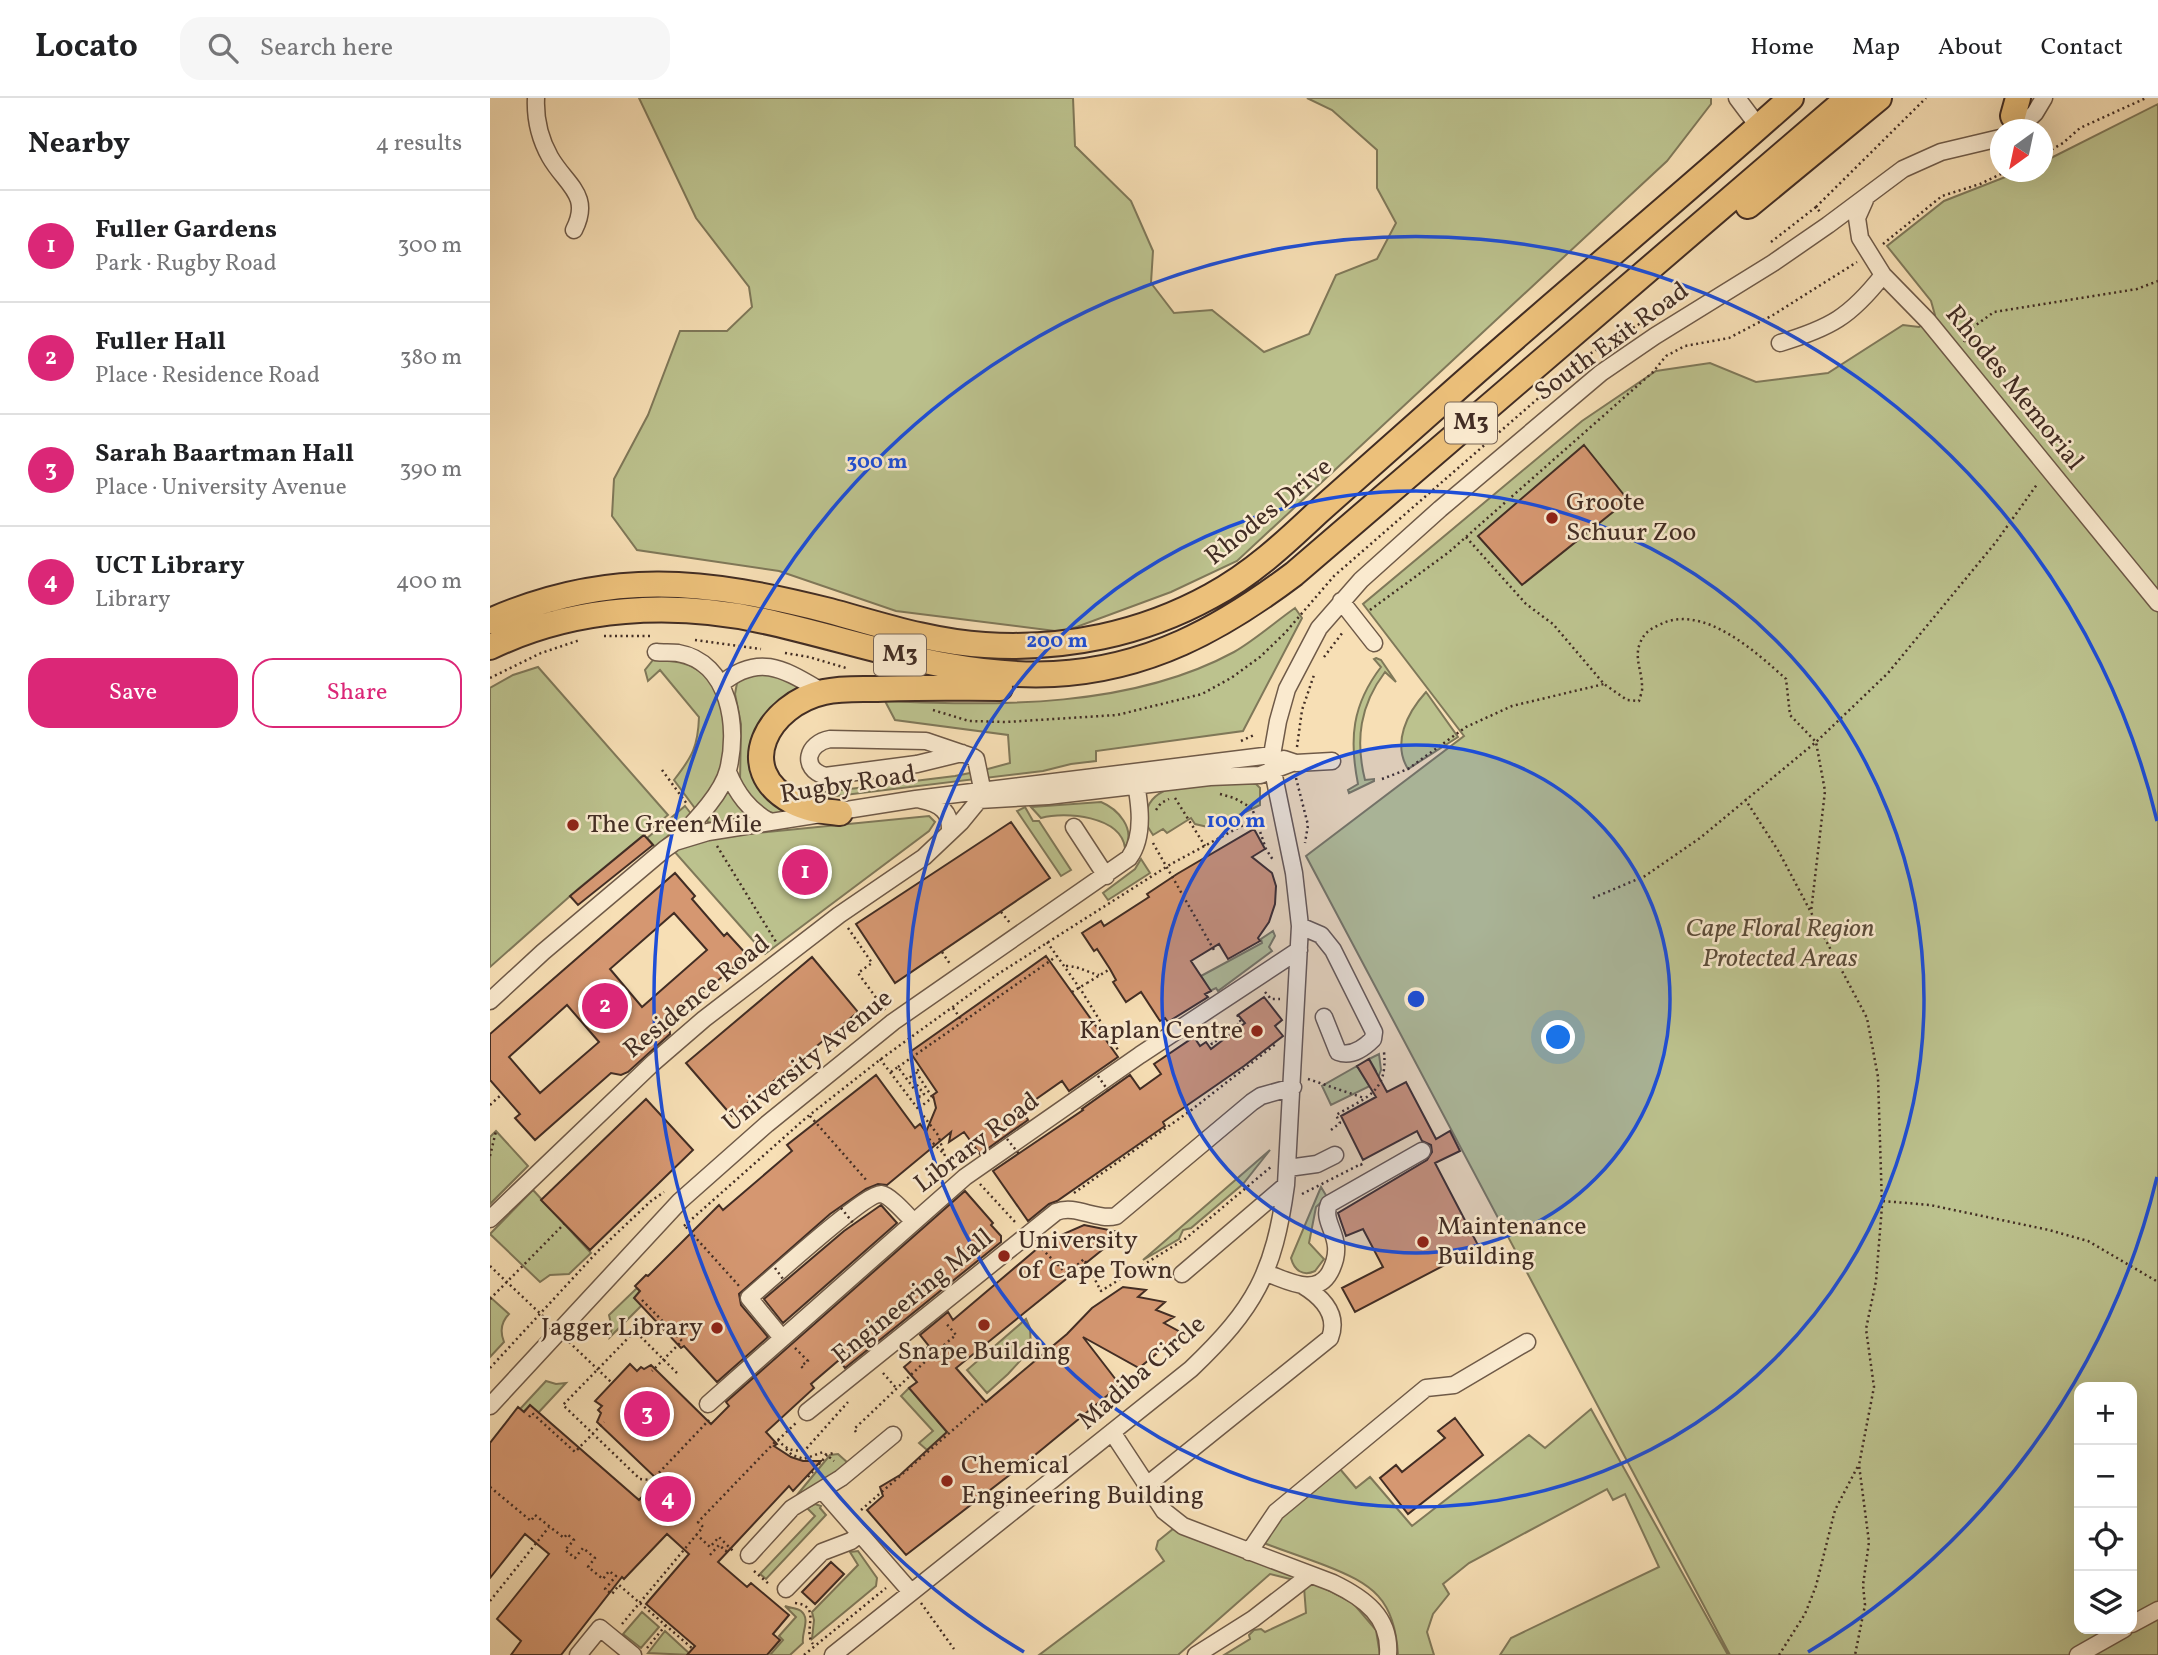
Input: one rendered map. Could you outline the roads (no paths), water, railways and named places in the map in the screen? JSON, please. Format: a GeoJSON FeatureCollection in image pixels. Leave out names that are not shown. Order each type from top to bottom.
{"type":"FeatureCollection","features":[{"type":"Feature","properties":{"kind":"highway"},"geometry":{"type":"LineString","coordinates":[[1760,124],[1780,98]]}},
{"type":"Feature","properties":{"kind":"highway","name":"M3"},"geometry":{"type":"LineString","coordinates":[[1760,124],[1791,98]]}},
{"type":"Feature","properties":{"kind":"highway","name":"M3"},"geometry":{"type":"LineString","coordinates":[[490,647],[513,636],[588,616],[642,608],[709,611],[763,621],[921,661],[972,671],[1056,674],[1136,659],[1195,638],[1256,603],[1294,574],[1848,98]]}},
{"type":"Feature","properties":{"kind":"highway"},"geometry":{"type":"LineString","coordinates":[[1648,271],[1749,205],[1879,98]]}},
{"type":"Feature","properties":{"kind":"highway","name":"Rhodes Drive"},"geometry":{"type":"LineString","coordinates":[[490,621],[545,600],[576,592],[665,583],[749,592],[944,640],[983,645],[1067,644],[1143,626],[1212,596],[1266,560],[1464,382],[1760,124]]}},
{"type":"Feature","properties":{"kind":"highway"},"geometry":{"type":"LineString","coordinates":[[840,813],[807,808],[785,797],[769,780],[761,760],[762,743],[770,727],[792,706],[823,692],[922,687],[1058,688],[1110,682],[1182,660],[1233,634],[1262,615],[1294,574]]}},
{"type":"Feature","properties":{"kind":"street"},"geometry":{"type":"LineString","coordinates":[[536,98],[537,118],[545,146],[581,203],[580,219],[574,230]]}},
{"type":"Feature","properties":{"kind":"street"},"geometry":{"type":"LineString","coordinates":[[1737,98],[1760,124]]}},
{"type":"Feature","properties":{"kind":"street"},"geometry":{"type":"LineString","coordinates":[[1963,146],[1996,130],[2018,110],[2035,113],[2044,98]]}},
{"type":"Feature","properties":{"kind":"street"},"geometry":{"type":"LineString","coordinates":[[1963,146],[1990,140]]}},
{"type":"Feature","properties":{"kind":"street","name":"South Exit Road"},"geometry":{"type":"LineString","coordinates":[[1273,763],[1278,721],[1287,689],[1319,628],[1361,579],[1584,386],[1655,336],[1773,263],[1903,169],[1930,156],[1963,146]]}},
{"type":"Feature","properties":{"kind":"street","name":"Rhodes Memorial"},"geometry":{"type":"LineString","coordinates":[[1866,198],[1857,218],[1860,238],[1883,275],[1928,321],[2158,603]]}},
{"type":"Feature","properties":{"kind":"street"},"geometry":{"type":"LineString","coordinates":[[1780,343],[1808,335],[1839,320],[1863,300],[1883,275]]}},
{"type":"Feature","properties":{"kind":"street"},"geometry":{"type":"LineString","coordinates":[[1341,601],[1374,643]]}},
{"type":"Feature","properties":{"kind":"street"},"geometry":{"type":"LineString","coordinates":[[656,652],[678,653],[690,657],[713,673],[721,684],[731,717],[728,772],[740,797],[757,815],[770,822]]}},
{"type":"Feature","properties":{"kind":"street"},"geometry":{"type":"LineString","coordinates":[[721,684],[738,671],[761,666],[785,672],[823,692]]}},
{"type":"Feature","properties":{"kind":"street"},"geometry":{"type":"LineString","coordinates":[[950,832],[984,794],[976,759],[962,753],[938,744],[918,740],[830,739],[817,744],[809,757],[809,762],[817,773],[825,776],[917,764],[962,753]]}},
{"type":"Feature","properties":{"kind":"street"},"geometry":{"type":"LineString","coordinates":[[1273,763],[1332,761]]}},
{"type":"Feature","properties":{"kind":"street","name":"Rugby Road"},"geometry":{"type":"LineString","coordinates":[[490,1001],[543,952],[675,842],[708,832],[916,799],[1273,763]]}},
{"type":"Feature","properties":{"kind":"street","name":"Madiba Circle"},"geometry":{"type":"LineString","coordinates":[[833,1655],[1191,1369],[1213,1348],[1251,1301],[1266,1273],[1294,1185],[1282,1165],[1300,1083],[1300,926],[1292,862],[1273,763]]}},
{"type":"Feature","properties":{"kind":"street"},"geometry":{"type":"LineString","coordinates":[[675,842],[704,810],[728,772]]}},
{"type":"Feature","properties":{"kind":"street","name":"University Avenue"},"geometry":{"type":"LineString","coordinates":[[490,1406],[697,1185],[892,1022],[1129,858],[1137,846],[1139,832],[1135,778]]}},
{"type":"Feature","properties":{"kind":"street"},"geometry":{"type":"LineString","coordinates":[[916,799],[931,802],[944,809],[951,821],[950,832]]}},
{"type":"Feature","properties":{"kind":"street"},"geometry":{"type":"LineString","coordinates":[[1074,827],[1106,876]]}},
{"type":"Feature","properties":{"kind":"street","name":"Residence Road"},"geometry":{"type":"LineString","coordinates":[[490,1219],[653,1063],[704,1019],[839,915],[924,857],[950,832]]}},
{"type":"Feature","properties":{"kind":"street"},"geometry":{"type":"LineString","coordinates":[[1300,926],[1317,932],[1333,950],[1374,1032],[1373,1039],[1346,1055],[1338,1052],[1324,1017]]}},
{"type":"Feature","properties":{"kind":"street","name":"Library Road"},"geometry":{"type":"LineString","coordinates":[[708,1404],[965,1177],[1140,1055],[1299,950]]}},
{"type":"Feature","properties":{"kind":"street","name":"Engineering Mall"},"geometry":{"type":"LineString","coordinates":[[807,1412],[1056,1212],[1066,1209],[1106,1218],[1116,1216],[1252,1102],[1261,1096],[1300,1083]]}},
{"type":"Feature","properties":{"kind":"street"},"geometry":{"type":"LineString","coordinates":[[1266,1273],[1302,1285],[1313,1286],[1325,1281],[1337,1257],[1327,1215],[1329,1204],[1422,1151]]}},
{"type":"Feature","properties":{"kind":"street"},"geometry":{"type":"LineString","coordinates":[[1282,1165],[1317,1164],[1335,1155]]}},
{"type":"Feature","properties":{"kind":"street"},"geometry":{"type":"LineString","coordinates":[[1182,1274],[1294,1185]]}},
{"type":"Feature","properties":{"kind":"street"},"geometry":{"type":"LineString","coordinates":[[782,1338],[749,1298],[873,1196],[881,1194],[888,1198],[914,1222]]}},
{"type":"Feature","properties":{"kind":"street"},"geometry":{"type":"LineString","coordinates":[[1147,1485],[1330,1338],[1333,1317],[1319,1297],[1302,1285]]}},
{"type":"Feature","properties":{"kind":"street"},"geometry":{"type":"LineString","coordinates":[[1249,1552],[1276,1512],[1426,1388],[1454,1385],[1527,1342]]}},
{"type":"Feature","properties":{"kind":"street"},"geometry":{"type":"LineString","coordinates":[[1112,1432],[1164,1510],[1183,1526],[1354,1593],[1372,1607],[1385,1629],[1388,1655]]}},
{"type":"Feature","properties":{"kind":"street"},"geometry":{"type":"LineString","coordinates":[[749,1555],[792,1508],[857,1466],[893,1435]]}},
{"type":"Feature","properties":{"kind":"street"},"geometry":{"type":"LineString","coordinates":[[822,1490],[910,1591]]}},
{"type":"Feature","properties":{"kind":"street"},"geometry":{"type":"LineString","coordinates":[[788,1595],[822,1552],[851,1541],[860,1534]]}},
{"type":"Feature","properties":{"kind":"street"},"geometry":{"type":"LineString","coordinates":[[1196,1655],[1253,1619],[1310,1575]]}},
{"type":"Feature","properties":{"kind":"street"},"geometry":{"type":"LineString","coordinates":[[2137,1622],[2158,1610]]}},
{"type":"Feature","properties":{"kind":"street"},"geometry":{"type":"LineString","coordinates":[[578,1655],[605,1632],[638,1654]]}},
{"type":"Feature","properties":{"kind":"street"},"geometry":{"type":"LineString","coordinates":[[2078,1655],[2115,1634]]}},
{"type":"Feature","properties":{"kind":"place","name":"Groote Schuur Zoo"},"geometry":{"type":"Point","coordinates":[1552,518]}},
{"type":"Feature","properties":{"kind":"place","name":"The Green Mile"},"geometry":{"type":"Point","coordinates":[573,825]}},
{"type":"Feature","properties":{"kind":"place","name":"Fuller Gardens"},"geometry":{"type":"Point","coordinates":[805,872]}},
{"type":"Feature","properties":{"kind":"place","name":"Fuller Hall"},"geometry":{"type":"Point","coordinates":[605,1006]}},
{"type":"Feature","properties":{"kind":"place","name":"Kaplan Centre"},"geometry":{"type":"Point","coordinates":[1257,1031]}},
{"type":"Feature","properties":{"kind":"place","name":"Maintenance Building"},"geometry":{"type":"Point","coordinates":[1423,1242]}},
{"type":"Feature","properties":{"kind":"place","name":"University of Cape Town"},"geometry":{"type":"Point","coordinates":[1004,1256]}},
{"type":"Feature","properties":{"kind":"place","name":"Snape Building"},"geometry":{"type":"Point","coordinates":[984,1325]}},
{"type":"Feature","properties":{"kind":"place","name":"Jagger Library"},"geometry":{"type":"Point","coordinates":[717,1328]}},
{"type":"Feature","properties":{"kind":"place","name":"Sarah Baartman Hall"},"geometry":{"type":"Point","coordinates":[647,1414]}},
{"type":"Feature","properties":{"kind":"place","name":"Chemical Engineering Building"},"geometry":{"type":"Point","coordinates":[947,1481]}},
{"type":"Feature","properties":{"kind":"place","name":"UCT Library"},"geometry":{"type":"Point","coordinates":[668,1499]}},
{"type":"Feature","properties":{"kind":"park label","name":"Cape Floral Region Protected Areas"},"geometry":{"type":"Point","coordinates":[1780,944]}}]}
